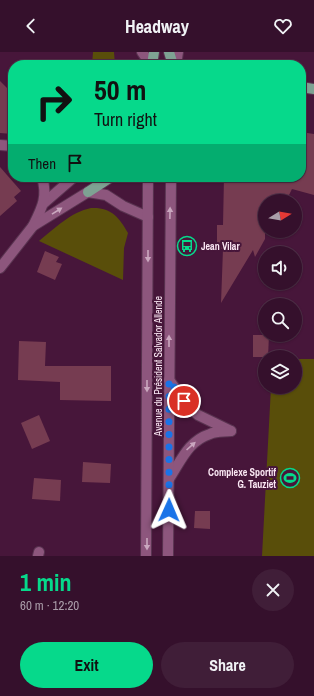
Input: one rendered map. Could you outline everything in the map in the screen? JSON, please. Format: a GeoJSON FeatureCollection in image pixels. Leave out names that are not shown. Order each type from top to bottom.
{"type":"FeatureCollection","features":[{"type":"Feature","properties":{"kind":"main road"},"geometry":{"type":"LineString","coordinates":[[88,192],[103,182]]}},
{"type":"Feature","properties":{"kind":"street"},"geometry":{"type":"LineString","coordinates":[[0,268],[33,226],[44,203],[45,189],[43,182]]}},
{"type":"Feature","properties":{"kind":"street"},"geometry":{"type":"LineString","coordinates":[[44,203],[68,182]]}},
{"type":"Feature","properties":{"kind":"street","name":"Avenue du Président Salvador Allende"},"geometry":{"type":"LineString","coordinates":[[146,556],[148,182]]}},
{"type":"Feature","properties":{"kind":"street","name":"Avenue du Président Salvador Allende"},"geometry":{"type":"LineString","coordinates":[[168,556],[171,182]]}},
{"type":"Feature","properties":{"kind":"street"},"geometry":{"type":"LineString","coordinates":[[33,226],[88,192],[106,195],[123,206],[148,217]]}},
{"type":"Feature","properties":{"kind":"street"},"geometry":{"type":"LineString","coordinates":[[169,380],[191,409],[198,415],[231,431],[210,433],[198,440],[185,452],[169,479]]}},
{"type":"Feature","properties":{"kind":"shaded area"},"geometry":{"type":"Polygon","coordinates":[[[93,52],[114,52],[115,60],[92,60],[93,52]]]}},
{"type":"Feature","properties":{"kind":"shaded area"},"geometry":{"type":"Polygon","coordinates":[[[91,208],[104,209],[114,214],[128,233],[124,248],[123,280],[39,241],[70,217],[91,208]]]}},
{"type":"Feature","properties":{"kind":"shaded area","name":"Complexe Sportif G. Tauziet"},"geometry":{"type":"Polygon","coordinates":[[[302,359],[314,359],[314,556],[262,556],[271,394],[302,394],[302,359]]]}},
{"type":"Feature","properties":{"kind":"building"},"geometry":{"type":"Polygon","coordinates":[[[0,81],[8,89],[8,134],[0,133],[0,81]]]}},
{"type":"Feature","properties":{"kind":"building"},"geometry":{"type":"Polygon","coordinates":[[[306,133],[314,134],[314,195],[292,189],[290,194],[258,194],[258,238],[265,239],[261,246],[258,246],[258,252],[255,257],[253,250],[221,303],[223,249],[217,249],[217,225],[223,225],[224,182],[306,182],[306,133]]]}},
{"type":"Feature","properties":{"kind":"building"},"geometry":{"type":"Polygon","coordinates":[[[0,167],[8,176],[8,182],[13,182],[21,191],[14,197],[17,201],[0,216],[0,167]]]}},
{"type":"Feature","properties":{"kind":"building"},"geometry":{"type":"Polygon","coordinates":[[[45,251],[59,257],[56,262],[62,264],[55,280],[37,272],[45,251]]]}},
{"type":"Feature","properties":{"kind":"building"},"geometry":{"type":"Polygon","coordinates":[[[253,335],[258,335],[258,342],[269,342],[268,350],[258,350],[258,357],[253,357],[253,335]]]}},
{"type":"Feature","properties":{"kind":"building"},"geometry":{"type":"Polygon","coordinates":[[[19,341],[46,342],[45,366],[111,366],[111,401],[60,400],[60,382],[18,380],[19,341]]]}},
{"type":"Feature","properties":{"kind":"building"},"geometry":{"type":"Polygon","coordinates":[[[39,415],[50,441],[32,449],[21,423],[39,415]]]}},
{"type":"Feature","properties":{"kind":"building"},"geometry":{"type":"Polygon","coordinates":[[[83,462],[111,464],[110,483],[82,482],[83,462]]]}},
{"type":"Feature","properties":{"kind":"building"},"geometry":{"type":"Polygon","coordinates":[[[34,478],[61,480],[60,501],[32,499],[34,478]]]}},
{"type":"Feature","properties":{"kind":"building"},"geometry":{"type":"Polygon","coordinates":[[[195,511],[210,511],[210,529],[194,528],[195,511]]]}},
{"type":"Feature","properties":{"kind":"place","name":"Jean Vilar"},"geometry":{"type":"Point","coordinates":[187,246]}},
{"type":"Feature","properties":{"kind":"place","name":"Complexe Sportif G. Tauziet"},"geometry":{"type":"Point","coordinates":[290,478]}},
{"type":"Feature","properties":{"kind":"route"},"geometry":{"type":"LineString","coordinates":[[169,510],[169,380],[184,401]]}}]}
